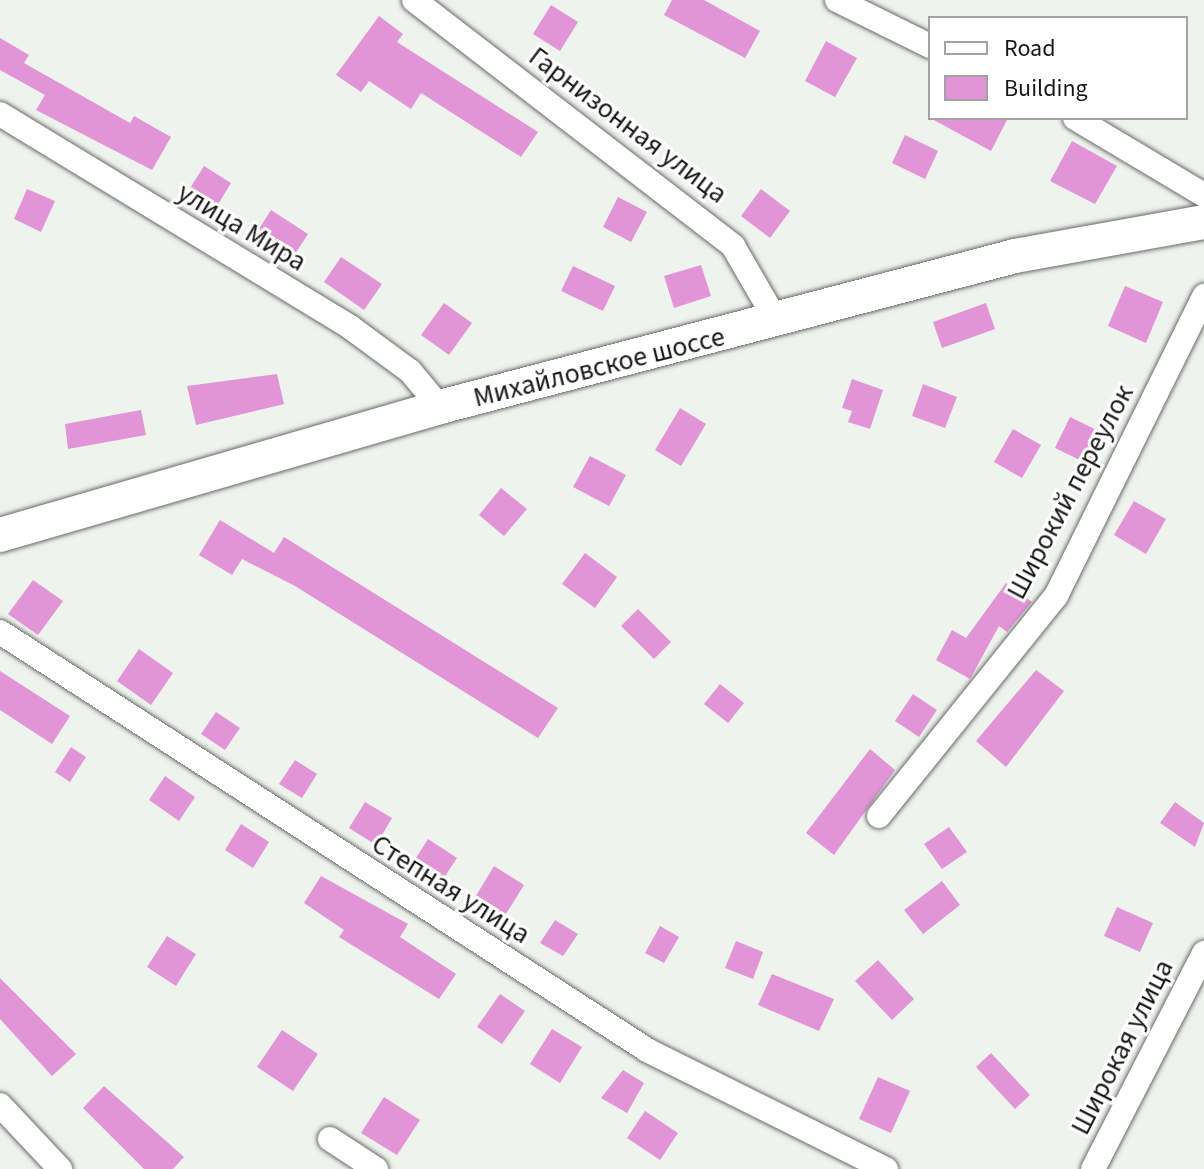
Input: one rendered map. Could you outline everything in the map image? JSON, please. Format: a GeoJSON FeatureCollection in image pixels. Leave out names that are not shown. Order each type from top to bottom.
{"type":"FeatureCollection","features":[{"type":"Feature","properties":{"kind":"main road","name":"Михайловское шоссе"},"geometry":{"type":"LineString","coordinates":[[0,535],[440,407],[777,322],[1015,256],[1204,222]]}},
{"type":"Feature","properties":{"kind":"street","name":"Гарнизонная улица"},"geometry":{"type":"LineString","coordinates":[[414,0],[733,246],[777,322]]}},
{"type":"Feature","properties":{"kind":"street"},"geometry":{"type":"LineString","coordinates":[[837,0],[928,45]]}},
{"type":"Feature","properties":{"kind":"street","name":"улица Мира"},"geometry":{"type":"LineString","coordinates":[[0,114],[350,327],[410,371],[440,407]]}},
{"type":"Feature","properties":{"kind":"street"},"geometry":{"type":"LineString","coordinates":[[1078,120],[1204,195]]}},
{"type":"Feature","properties":{"kind":"street","name":"Широкий переулок"},"geometry":{"type":"LineString","coordinates":[[879,816],[1056,596],[1204,296]]}},
{"type":"Feature","properties":{"kind":"street","name":"Степная улица"},"geometry":{"type":"LineString","coordinates":[[0,632],[647,1050],[886,1169]]}},
{"type":"Feature","properties":{"kind":"street","name":"Широкая улица"},"geometry":{"type":"LineString","coordinates":[[1093,1169],[1204,953]]}},
{"type":"Feature","properties":{"kind":"street"},"geometry":{"type":"LineString","coordinates":[[0,1105],[60,1169]]}},
{"type":"Feature","properties":{"kind":"street"},"geometry":{"type":"LineString","coordinates":[[330,1139],[376,1169]]}},
{"type":"Feature","properties":{"kind":"building"},"geometry":{"type":"Polygon","coordinates":[[[672,0],[704,0],[760,31],[745,58],[664,15],[672,0]]]}},
{"type":"Feature","properties":{"kind":"building"},"geometry":{"type":"Polygon","coordinates":[[[551,5],[578,22],[560,51],[533,34],[551,5]]]}},
{"type":"Feature","properties":{"kind":"building"},"geometry":{"type":"Polygon","coordinates":[[[379,16],[403,34],[397,42],[538,132],[521,157],[421,93],[411,109],[369,81],[361,92],[336,75],[379,16]]]}},
{"type":"Feature","properties":{"kind":"building"},"geometry":{"type":"Polygon","coordinates":[[[0,38],[29,55],[24,63],[130,123],[134,116],[171,137],[152,170],[36,110],[45,95],[0,70],[0,38]]]}},
{"type":"Feature","properties":{"kind":"building"},"geometry":{"type":"Polygon","coordinates":[[[826,41],[857,58],[835,97],[805,81],[826,41]]]}},
{"type":"Feature","properties":{"kind":"building"},"geometry":{"type":"Polygon","coordinates":[[[934,120],[1007,120],[991,151],[934,120]]]}},
{"type":"Feature","properties":{"kind":"building"},"geometry":{"type":"Polygon","coordinates":[[[905,135],[938,151],[925,179],[892,163],[905,135]]]}},
{"type":"Feature","properties":{"kind":"building"},"geometry":{"type":"Polygon","coordinates":[[[1072,141],[1117,166],[1095,204],[1050,181],[1072,141]]]}},
{"type":"Feature","properties":{"kind":"building"},"geometry":{"type":"Polygon","coordinates":[[[204,166],[231,183],[214,211],[187,193],[204,166]]]}},
{"type":"Feature","properties":{"kind":"building"},"geometry":{"type":"Polygon","coordinates":[[[27,189],[55,201],[41,232],[14,219],[27,189]]]}},
{"type":"Feature","properties":{"kind":"building"},"geometry":{"type":"Polygon","coordinates":[[[761,189],[790,211],[770,238],[741,216],[761,189]]]}},
{"type":"Feature","properties":{"kind":"building"},"geometry":{"type":"Polygon","coordinates":[[[618,197],[647,212],[631,242],[603,227],[618,197]]]}},
{"type":"Feature","properties":{"kind":"building"},"geometry":{"type":"Polygon","coordinates":[[[271,210],[308,234],[291,260],[254,237],[271,210]]]}},
{"type":"Feature","properties":{"kind":"building"},"geometry":{"type":"Polygon","coordinates":[[[341,257],[382,284],[364,310],[324,282],[341,257]]]}},
{"type":"Feature","properties":{"kind":"building"},"geometry":{"type":"Polygon","coordinates":[[[701,265],[711,296],[674,308],[664,276],[701,265]]]}},
{"type":"Feature","properties":{"kind":"building"},"geometry":{"type":"Polygon","coordinates":[[[573,266],[615,286],[603,311],[561,291],[573,266]]]}},
{"type":"Feature","properties":{"kind":"building"},"geometry":{"type":"Polygon","coordinates":[[[1125,286],[1163,302],[1146,343],[1108,326],[1125,286]]]}},
{"type":"Feature","properties":{"kind":"building"},"geometry":{"type":"Polygon","coordinates":[[[444,303],[472,323],[449,355],[421,335],[444,303]]]}},
{"type":"Feature","properties":{"kind":"building"},"geometry":{"type":"Polygon","coordinates":[[[986,303],[995,329],[942,348],[933,322],[986,303]]]}},
{"type":"Feature","properties":{"kind":"building"},"geometry":{"type":"Polygon","coordinates":[[[277,374],[284,404],[196,425],[187,386],[277,374]]]}},
{"type":"Feature","properties":{"kind":"building"},"geometry":{"type":"Polygon","coordinates":[[[852,379],[883,390],[870,429],[848,422],[852,411],[842,408],[852,379]]]}},
{"type":"Feature","properties":{"kind":"building"},"geometry":{"type":"Polygon","coordinates":[[[923,384],[957,397],[945,428],[912,416],[923,384]]]}},
{"type":"Feature","properties":{"kind":"building"},"geometry":{"type":"Polygon","coordinates":[[[680,408],[706,424],[681,466],[655,450],[680,408]]]}},
{"type":"Feature","properties":{"kind":"building"},"geometry":{"type":"Polygon","coordinates":[[[141,410],[146,435],[68,449],[65,424],[141,410]]]}},
{"type":"Feature","properties":{"kind":"building"},"geometry":{"type":"Polygon","coordinates":[[[1070,417],[1107,435],[1092,466],[1055,448],[1070,417]]]}},
{"type":"Feature","properties":{"kind":"building"},"geometry":{"type":"Polygon","coordinates":[[[1013,429],[1041,445],[1022,478],[994,462],[1013,429]]]}},
{"type":"Feature","properties":{"kind":"building"},"geometry":{"type":"Polygon","coordinates":[[[590,456],[626,475],[609,506],[573,487],[590,456]]]}},
{"type":"Feature","properties":{"kind":"building"},"geometry":{"type":"Polygon","coordinates":[[[501,488],[527,509],[504,536],[479,515],[501,488]]]}},
{"type":"Feature","properties":{"kind":"building"},"geometry":{"type":"Polygon","coordinates":[[[1134,501],[1166,519],[1146,554],[1114,535],[1134,501]]]}},
{"type":"Feature","properties":{"kind":"building"},"geometry":{"type":"Polygon","coordinates":[[[220,520],[274,553],[284,537],[558,708],[538,738],[295,586],[242,559],[232,575],[199,555],[220,520]]]}},
{"type":"Feature","properties":{"kind":"building"},"geometry":{"type":"Polygon","coordinates":[[[585,553],[617,577],[595,608],[562,584],[585,553]]]}},
{"type":"Feature","properties":{"kind":"building"},"geometry":{"type":"Polygon","coordinates":[[[33,580],[63,601],[38,635],[8,614],[33,580]]]}},
{"type":"Feature","properties":{"kind":"building"},"geometry":{"type":"Polygon","coordinates":[[[1006,583],[1032,602],[1007,632],[999,626],[970,679],[936,660],[952,630],[966,638],[1006,583]]]}},
{"type":"Feature","properties":{"kind":"building"},"geometry":{"type":"Polygon","coordinates":[[[638,609],[671,642],[654,659],[621,626],[638,609]]]}},
{"type":"Feature","properties":{"kind":"building"},"geometry":{"type":"Polygon","coordinates":[[[139,649],[173,673],[151,705],[117,681],[139,649]]]}},
{"type":"Feature","properties":{"kind":"building"},"geometry":{"type":"Polygon","coordinates":[[[1036,670],[1064,691],[1006,767],[976,741],[1036,670]]]}},
{"type":"Feature","properties":{"kind":"building"},"geometry":{"type":"Polygon","coordinates":[[[0,671],[70,716],[52,744],[0,710],[0,671]]]}},
{"type":"Feature","properties":{"kind":"building"},"geometry":{"type":"Polygon","coordinates":[[[720,684],[744,703],[728,723],[704,704],[720,684]]]}},
{"type":"Feature","properties":{"kind":"building"},"geometry":{"type":"Polygon","coordinates":[[[913,694],[937,710],[919,737],[895,721],[913,694]]]}},
{"type":"Feature","properties":{"kind":"building"},"geometry":{"type":"Polygon","coordinates":[[[216,712],[240,728],[225,750],[201,734],[216,712]]]}},
{"type":"Feature","properties":{"kind":"building"},"geometry":{"type":"Polygon","coordinates":[[[71,747],[86,757],[70,782],[55,772],[71,747]]]}},
{"type":"Feature","properties":{"kind":"building"},"geometry":{"type":"Polygon","coordinates":[[[870,749],[895,770],[834,855],[806,833],[870,749]]]}},
{"type":"Feature","properties":{"kind":"building"},"geometry":{"type":"Polygon","coordinates":[[[295,760],[317,774],[302,798],[279,784],[295,760]]]}},
{"type":"Feature","properties":{"kind":"building"},"geometry":{"type":"Polygon","coordinates":[[[165,776],[195,797],[179,821],[149,800],[165,776]]]}},
{"type":"Feature","properties":{"kind":"building"},"geometry":{"type":"Polygon","coordinates":[[[365,802],[392,818],[376,845],[349,828],[365,802]]]}},
{"type":"Feature","properties":{"kind":"building"},"geometry":{"type":"Polygon","coordinates":[[[1175,802],[1204,823],[1195,847],[1160,823],[1175,802]]]}},
{"type":"Feature","properties":{"kind":"building"},"geometry":{"type":"Polygon","coordinates":[[[241,824],[269,842],[253,868],[225,850],[241,824]]]}},
{"type":"Feature","properties":{"kind":"building"},"geometry":{"type":"Polygon","coordinates":[[[949,827],[967,852],[942,869],[924,844],[949,827]]]}},
{"type":"Feature","properties":{"kind":"building"},"geometry":{"type":"Polygon","coordinates":[[[428,839],[457,858],[439,885],[411,866],[428,839]]]}},
{"type":"Feature","properties":{"kind":"building"},"geometry":{"type":"Polygon","coordinates":[[[494,866],[524,885],[501,922],[471,904],[494,866]]]}},
{"type":"Feature","properties":{"kind":"building"},"geometry":{"type":"Polygon","coordinates":[[[321,876],[408,924],[400,937],[456,974],[439,999],[339,937],[344,930],[304,903],[321,876]]]}},
{"type":"Feature","properties":{"kind":"building"},"geometry":{"type":"Polygon","coordinates":[[[942,881],[960,905],[923,934],[904,910],[942,881]]]}},
{"type":"Feature","properties":{"kind":"building"},"geometry":{"type":"Polygon","coordinates":[[[1117,907],[1153,923],[1140,952],[1104,936],[1117,907]]]}},
{"type":"Feature","properties":{"kind":"building"},"geometry":{"type":"Polygon","coordinates":[[[555,920],[578,934],[563,956],[540,943],[555,920]]]}},
{"type":"Feature","properties":{"kind":"building"},"geometry":{"type":"Polygon","coordinates":[[[660,926],[679,937],[664,963],[645,953],[660,926]]]}},
{"type":"Feature","properties":{"kind":"building"},"geometry":{"type":"Polygon","coordinates":[[[167,936],[196,954],[176,986],[147,967],[167,936]]]}},
{"type":"Feature","properties":{"kind":"building"},"geometry":{"type":"Polygon","coordinates":[[[736,941],[763,952],[753,979],[725,968],[736,941]]]}},
{"type":"Feature","properties":{"kind":"building"},"geometry":{"type":"Polygon","coordinates":[[[878,960],[914,999],[892,1020],[855,981],[878,960]]]}},
{"type":"Feature","properties":{"kind":"building"},"geometry":{"type":"Polygon","coordinates":[[[772,974],[834,999],[819,1031],[758,1005],[772,974]]]}},
{"type":"Feature","properties":{"kind":"building"},"geometry":{"type":"Polygon","coordinates":[[[0,978],[76,1054],[52,1076],[0,1019],[0,978]]]}},
{"type":"Feature","properties":{"kind":"building"},"geometry":{"type":"Polygon","coordinates":[[[500,994],[525,1011],[502,1044],[477,1027],[500,994]]]}},
{"type":"Feature","properties":{"kind":"building"},"geometry":{"type":"Polygon","coordinates":[[[552,1029],[582,1047],[560,1083],[530,1064],[552,1029]]]}},
{"type":"Feature","properties":{"kind":"building"},"geometry":{"type":"Polygon","coordinates":[[[282,1030],[318,1054],[293,1091],[257,1067],[282,1030]]]}},
{"type":"Feature","properties":{"kind":"building"},"geometry":{"type":"Polygon","coordinates":[[[991,1053],[1030,1095],[1015,1109],[976,1067],[991,1053]]]}},
{"type":"Feature","properties":{"kind":"building"},"geometry":{"type":"Polygon","coordinates":[[[623,1070],[644,1083],[627,1113],[601,1098],[623,1070]]]}},
{"type":"Feature","properties":{"kind":"building"},"geometry":{"type":"Polygon","coordinates":[[[878,1077],[910,1091],[891,1133],[859,1119],[878,1077]]]}},
{"type":"Feature","properties":{"kind":"building"},"geometry":{"type":"Polygon","coordinates":[[[104,1086],[184,1157],[173,1169],[144,1169],[83,1108],[104,1086]]]}},
{"type":"Feature","properties":{"kind":"building"},"geometry":{"type":"Polygon","coordinates":[[[384,1097],[420,1120],[397,1155],[361,1133],[384,1097]]]}},
{"type":"Feature","properties":{"kind":"building"},"geometry":{"type":"Polygon","coordinates":[[[645,1111],[678,1133],[660,1160],[627,1138],[645,1111]]]}}]}
